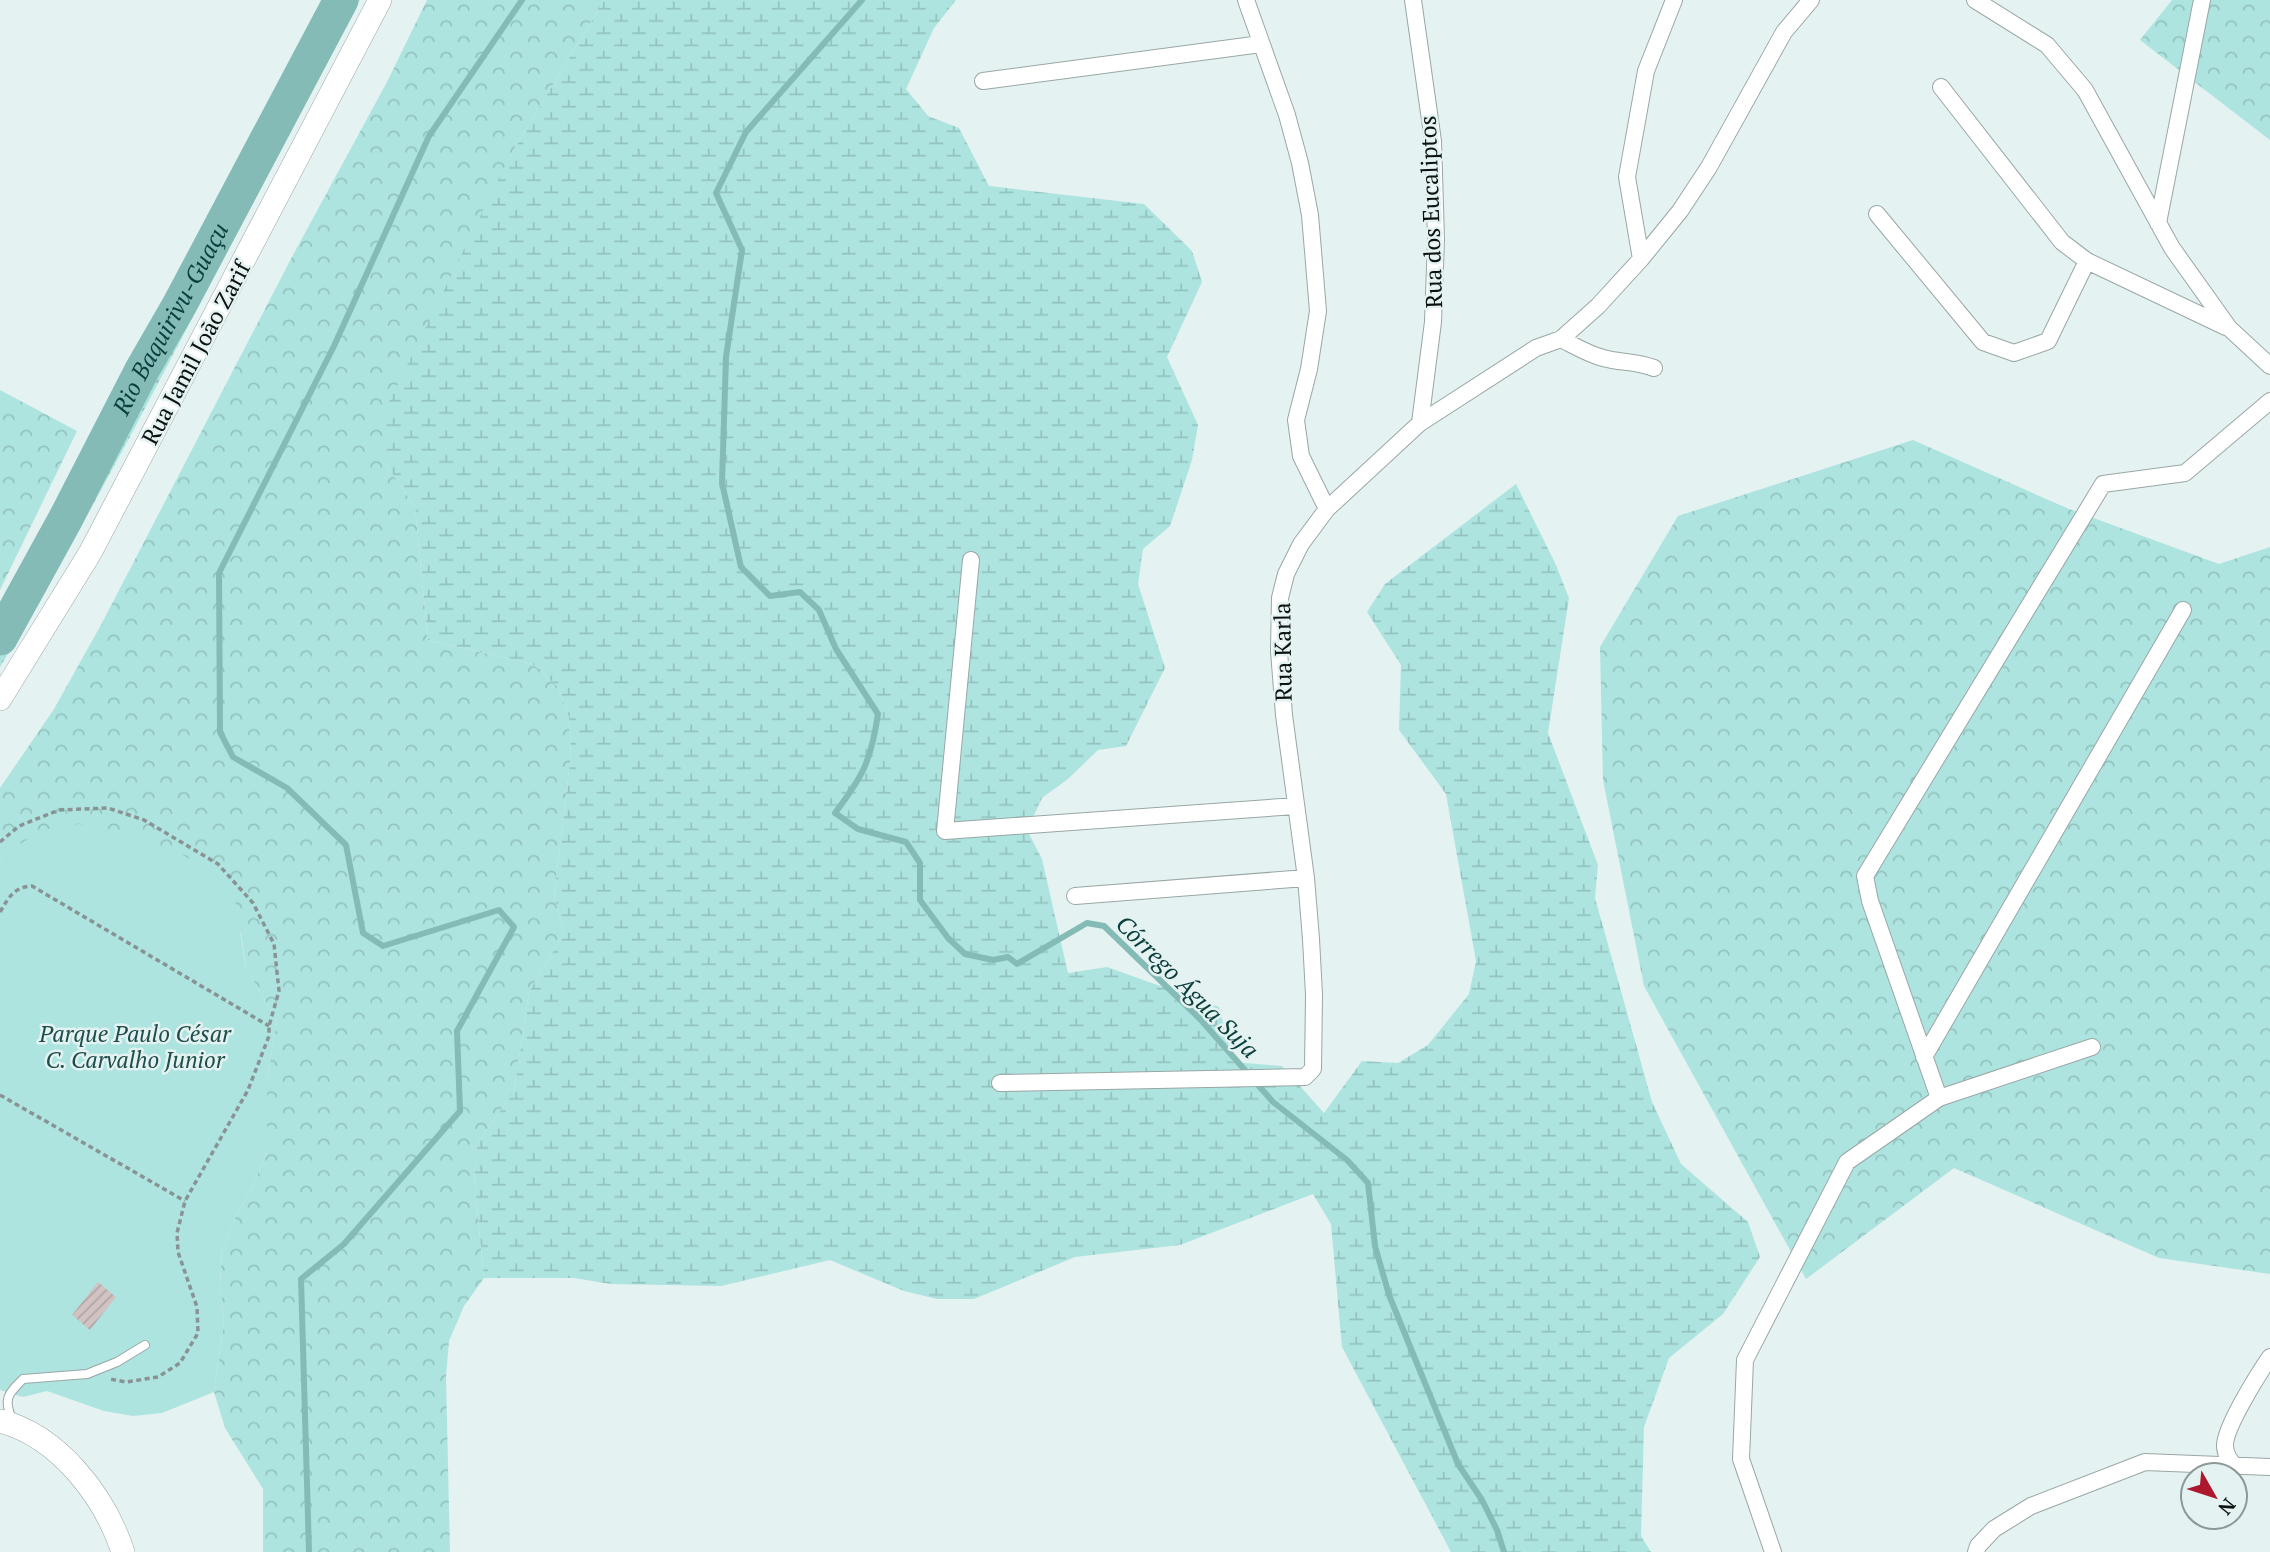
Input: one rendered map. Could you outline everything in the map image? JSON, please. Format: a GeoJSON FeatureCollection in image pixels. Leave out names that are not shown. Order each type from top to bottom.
{"type":"FeatureCollection","features":[{"type":"Feature","properties":{"kind":"main road","name":"Rua Jamil João Zarif"},"geometry":{"type":"LineString","coordinates":[[0,699],[90,553],[380,0]]}},
{"type":"Feature","properties":{"kind":"main road"},"geometry":{"type":"LineString","coordinates":[[8,1423],[55,1450],[89,1486],[114,1525],[123,1552]]}},
{"type":"Feature","properties":{"kind":"street"},"geometry":{"type":"LineString","coordinates":[[1245,0],[1287,116],[1310,215],[1318,311],[1309,369],[1296,420],[1301,456],[1327,509]]}},
{"type":"Feature","properties":{"kind":"street","name":"Rua dos Eucaliptos"},"geometry":{"type":"LineString","coordinates":[[1413,0],[1433,141],[1436,239],[1433,322],[1420,423]]}},
{"type":"Feature","properties":{"kind":"street"},"geometry":{"type":"LineString","coordinates":[[1642,259],[1627,177],[1646,71],[1674,0]]}},
{"type":"Feature","properties":{"kind":"street"},"geometry":{"type":"LineString","coordinates":[[1654,369],[1640,363],[1589,354],[1562,339],[1598,306],[1642,259],[1680,211],[1709,167],[1784,32],[1811,0]]}},
{"type":"Feature","properties":{"kind":"street"},"geometry":{"type":"LineString","coordinates":[[1975,0],[2048,45],[2085,90],[2172,248],[2228,328],[2270,366]]}},
{"type":"Feature","properties":{"kind":"street"},"geometry":{"type":"LineString","coordinates":[[2158,223],[2202,0]]}},
{"type":"Feature","properties":{"kind":"street"},"geometry":{"type":"LineString","coordinates":[[984,81],[1261,44]]}},
{"type":"Feature","properties":{"kind":"street"},"geometry":{"type":"LineString","coordinates":[[1941,88],[2062,242],[2087,261],[2228,328]]}},
{"type":"Feature","properties":{"kind":"street"},"geometry":{"type":"LineString","coordinates":[[1877,214],[1983,342],[2014,353],[2048,341],[2087,261]]}},
{"type":"Feature","properties":{"kind":"street","name":"Rua Karla"},"geometry":{"type":"LineString","coordinates":[[1000,1083],[1305,1077],[1312,1069],[1314,995],[1306,878],[1283,715],[1279,651],[1280,598],[1286,574],[1301,544],[1327,509],[1420,423],[1536,348],[1562,339]]}},
{"type":"Feature","properties":{"kind":"street"},"geometry":{"type":"LineString","coordinates":[[1939,1098],[1870,901],[1865,876],[2103,484],[2185,473],[2270,401]]}},
{"type":"Feature","properties":{"kind":"street"},"geometry":{"type":"LineString","coordinates":[[971,561],[945,831],[1296,806]]}},
{"type":"Feature","properties":{"kind":"street"},"geometry":{"type":"LineString","coordinates":[[1924,1056],[2183,610]]}},
{"type":"Feature","properties":{"kind":"street"},"geometry":{"type":"LineString","coordinates":[[1075,896],[1306,878]]}},
{"type":"Feature","properties":{"kind":"street"},"geometry":{"type":"LineString","coordinates":[[1773,1552],[1741,1459],[1745,1360],[1847,1162],[1939,1098],[2092,1046]]}},
{"type":"Feature","properties":{"kind":"street"},"geometry":{"type":"LineString","coordinates":[[2230,1461],[2225,1445],[2230,1428],[2270,1357]]}},
{"type":"Feature","properties":{"kind":"street"},"geometry":{"type":"LineString","coordinates":[[1976,1552],[1978,1546],[1994,1529],[2031,1506],[2145,1462],[2179,1463]]}},
{"type":"Feature","properties":{"kind":"street"},"geometry":{"type":"LineString","coordinates":[[2249,1466],[2270,1467]]}},
{"type":"Feature","properties":{"kind":"lane"},"geometry":{"type":"LineString","coordinates":[[8,1423],[8,1398],[23,1379],[88,1374],[117,1362],[145,1345]]}},
{"type":"Feature","properties":{"kind":"path"},"geometry":{"type":"LineString","coordinates":[[0,842],[19,826],[59,810],[108,808],[144,820],[218,864],[253,903],[274,944],[278,991],[269,1036],[248,1090],[185,1201],[177,1233],[178,1252],[197,1307],[198,1333],[180,1363],[158,1377],[126,1382],[88,1374]]}},
{"type":"Feature","properties":{"kind":"path"},"geometry":{"type":"LineString","coordinates":[[0,912],[12,893],[21,886],[32,886],[269,1026]]}},
{"type":"Feature","properties":{"kind":"path"},"geometry":{"type":"LineString","coordinates":[[0,1095],[185,1201]]}},
{"type":"Feature","properties":{"kind":"green space"},"geometry":{"type":"Polygon","coordinates":[[[348,0],[360,0],[125,446],[41,600],[0,667],[0,651],[88,499],[144,384],[250,186],[323,58],[348,0]]]}},
{"type":"Feature","properties":{"kind":"green space"},"geometry":{"type":"Polygon","coordinates":[[[427,0],[604,0],[510,156],[384,461],[415,507],[428,640],[533,664],[558,687],[569,717],[571,754],[554,896],[564,933],[529,992],[514,1091],[477,1144],[474,1177],[484,1278],[464,1306],[449,1341],[446,1377],[450,1552],[263,1552],[263,1489],[225,1428],[214,1392],[224,1320],[220,1285],[222,1250],[267,1151],[267,1080],[277,1020],[246,969],[241,933],[7,853],[0,862],[0,788],[54,709],[102,623],[293,255],[387,82],[427,0]]]}},
{"type":"Feature","properties":{"kind":"green space"},"geometry":{"type":"Polygon","coordinates":[[[604,0],[956,0],[934,28],[906,89],[928,116],[959,128],[989,186],[1144,204],[1192,251],[1202,282],[1167,357],[1198,425],[1192,460],[1170,526],[1143,549],[1138,584],[1165,668],[1126,746],[1098,750],[1068,779],[1042,798],[1027,830],[1042,859],[1068,973],[1107,967],[1219,1007],[1233,1062],[1282,1066],[1324,1113],[1362,1061],[1398,1063],[1428,1045],[1469,994],[1476,961],[1446,794],[1399,730],[1401,665],[1367,612],[1385,584],[1516,484],[1556,565],[1569,598],[1548,733],[1598,865],[1595,898],[1652,1102],[1681,1164],[1748,1222],[1760,1257],[1723,1314],[1669,1358],[1644,1427],[1641,1536],[1651,1552],[1451,1552],[1342,1347],[1331,1224],[1313,1194],[1180,1245],[1075,1257],[974,1299],[937,1299],[904,1291],[830,1260],[721,1286],[611,1284],[574,1278],[484,1278],[474,1177],[477,1144],[514,1091],[529,992],[564,933],[554,896],[571,754],[569,717],[558,687],[533,664],[428,640],[415,507],[384,461],[387,406],[510,156],[604,0]]]}},
{"type":"Feature","properties":{"kind":"green space"},"geometry":{"type":"Polygon","coordinates":[[[2172,0],[2270,0],[2270,140],[2140,40],[2172,0]]]}},
{"type":"Feature","properties":{"kind":"green space"},"geometry":{"type":"Polygon","coordinates":[[[0,390],[77,431],[0,590],[0,390]]]}},
{"type":"Feature","properties":{"kind":"green space"},"geometry":{"type":"Polygon","coordinates":[[[1913,440],[2069,509],[2219,564],[2270,547],[2270,1274],[2159,1258],[1954,1168],[1806,1279],[1644,986],[1603,780],[1600,647],[1678,516],[1913,440]]]}},
{"type":"Feature","properties":{"kind":"green space","name":"Parque Paulo César C. Carvalho Junior"},"geometry":{"type":"Polygon","coordinates":[[[79,824],[114,830],[181,854],[211,872],[235,899],[246,969],[277,1020],[267,1080],[267,1151],[222,1250],[220,1285],[224,1320],[214,1392],[162,1413],[133,1416],[104,1411],[47,1391],[23,1397],[0,1390],[0,862],[7,853],[41,830],[79,824]]]}},
{"type":"Feature","properties":{"kind":"building"},"geometry":{"type":"Polygon","coordinates":[[[98,1282],[116,1297],[90,1330],[72,1315],[98,1282]]]}},
{"type":"Feature","properties":{"kind":"waterway","name":"Rio Baquirivu-Guaçu"},"geometry":{"type":"LineString","coordinates":[[0,638],[341,0]]}},
{"type":"Feature","properties":{"kind":"waterway"},"geometry":{"type":"LineString","coordinates":[[309,1552],[301,1279],[344,1244],[460,1111],[457,1031],[514,927],[499,910],[383,946],[363,933],[346,845],[287,788],[233,757],[220,732],[219,573],[334,346],[429,136],[522,0]]}},
{"type":"Feature","properties":{"kind":"waterway","name":"Córrego Água Suja"},"geometry":{"type":"LineString","coordinates":[[862,0],[746,132],[716,193],[742,250],[726,357],[722,483],[741,567],[770,596],[800,592],[819,610],[836,649],[878,714],[869,756],[853,789],[835,813],[858,829],[906,842],[920,863],[920,900],[948,938],[965,954],[993,960],[1008,957],[1017,964],[1087,923],[1104,926],[1200,1019],[1273,1102],[1347,1160],[1368,1183],[1375,1246],[1389,1295],[1458,1464],[1482,1500],[1497,1530],[1504,1552]]}}]}
